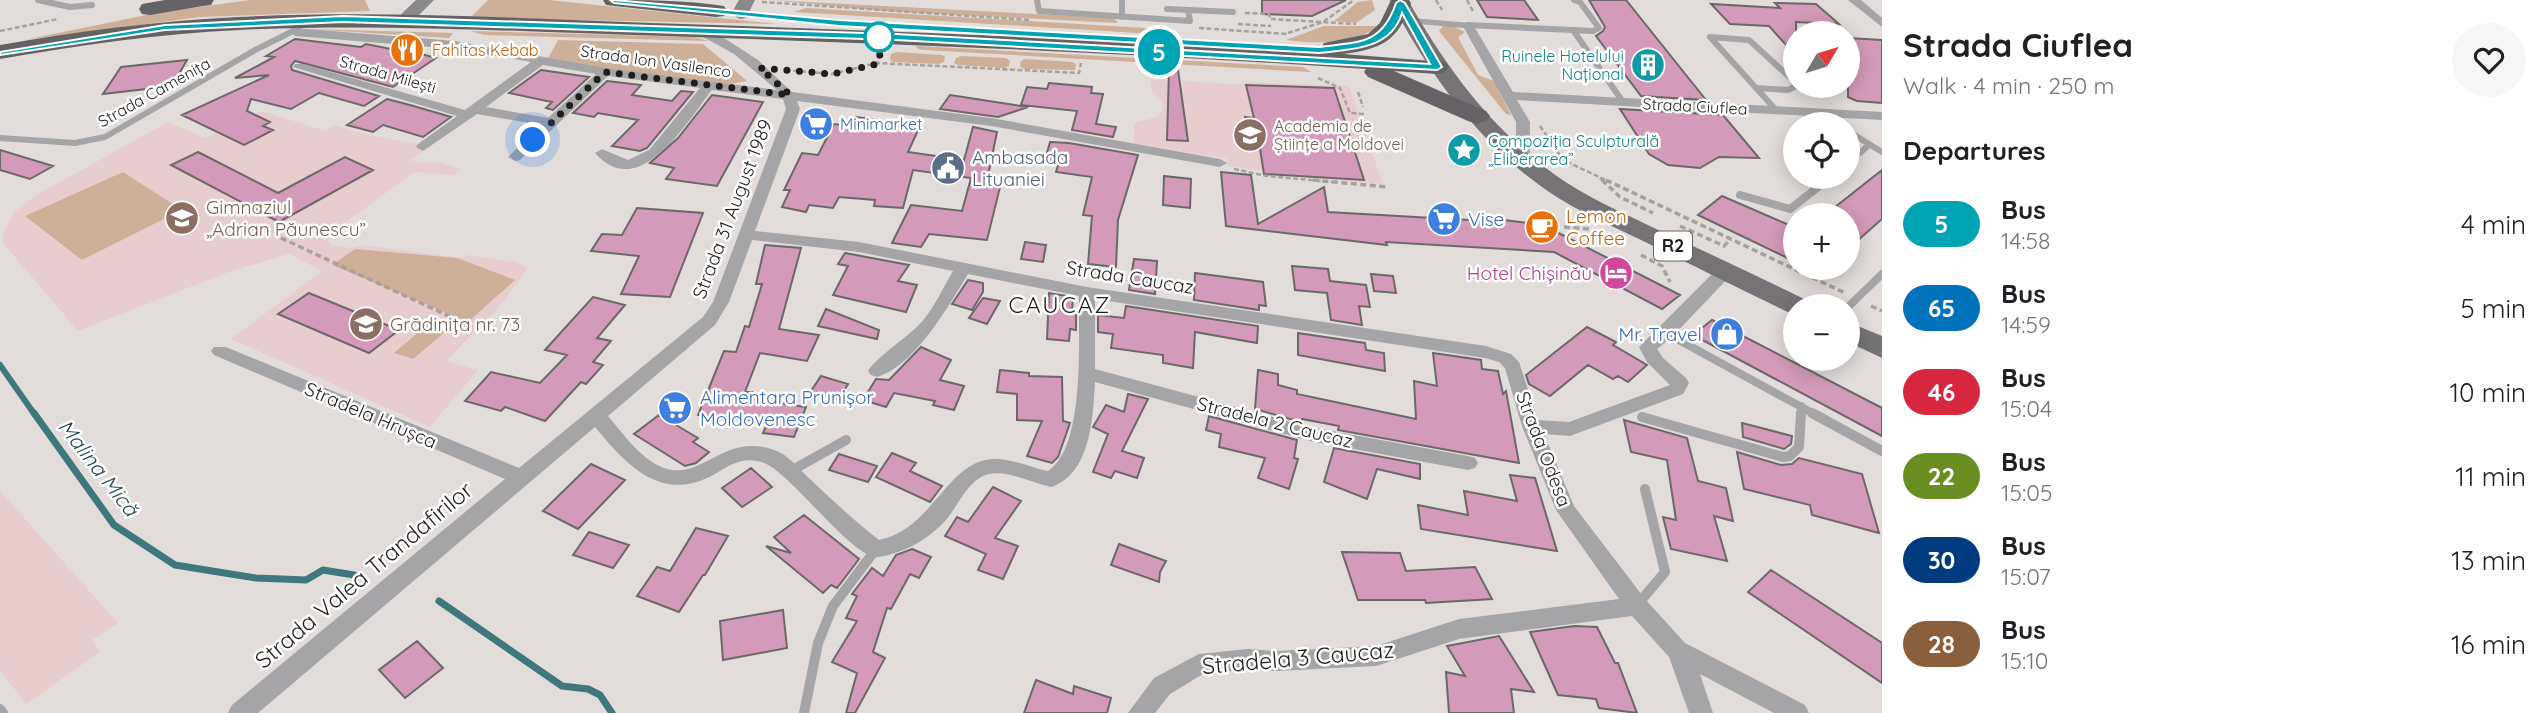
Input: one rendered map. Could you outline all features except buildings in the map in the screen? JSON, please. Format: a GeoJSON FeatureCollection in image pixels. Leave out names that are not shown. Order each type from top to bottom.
{"type":"FeatureCollection","features":[{"type":"Feature","properties":{"kind":"highway"},"geometry":{"type":"LineString","coordinates":[[0,38],[203,0]]}},
{"type":"Feature","properties":{"kind":"highway"},"geometry":{"type":"LineString","coordinates":[[74,39],[97,33],[170,23],[310,14],[322,11],[335,0]]}},
{"type":"Feature","properties":{"kind":"highway"},"geometry":{"type":"LineString","coordinates":[[614,0],[749,5],[863,24],[1321,55],[1389,76],[1477,116]]}},
{"type":"Feature","properties":{"kind":"highway"},"geometry":{"type":"LineString","coordinates":[[1321,55],[1363,45],[1384,35],[1403,8]]}},
{"type":"Feature","properties":{"kind":"highway"},"geometry":{"type":"LineString","coordinates":[[0,52],[74,39],[197,25],[301,26],[404,21],[767,32],[1433,61]]}},
{"type":"Feature","properties":{"kind":"main road"},"geometry":{"type":"LineString","coordinates":[[404,21],[426,0]]}},
{"type":"Feature","properties":{"kind":"main road","name":"R2"},"geometry":{"type":"LineString","coordinates":[[1403,8],[1433,61],[1477,116],[1546,179],[1584,202],[1783,299]]}},
{"type":"Feature","properties":{"kind":"main road"},"geometry":{"type":"LineString","coordinates":[[1860,337],[1882,348]]}},
{"type":"Feature","properties":{"kind":"street"},"geometry":{"type":"LineString","coordinates":[[1854,0],[1882,24]]}},
{"type":"Feature","properties":{"kind":"street"},"geometry":{"type":"LineString","coordinates":[[1403,8],[1475,25],[1515,97],[1523,122],[1523,160]]}},
{"type":"Feature","properties":{"kind":"street","name":"Strada Ion Vasilenco"},"geometry":{"type":"LineString","coordinates":[[301,26],[455,45],[605,72],[1003,124],[1220,163]]}},
{"type":"Feature","properties":{"kind":"street"},"geometry":{"type":"LineString","coordinates":[[698,30],[746,56],[790,95]]}},
{"type":"Feature","properties":{"kind":"street"},"geometry":{"type":"LineString","coordinates":[[746,56],[746,42],[767,32]]}},
{"type":"Feature","properties":{"kind":"street"},"geometry":{"type":"LineString","coordinates":[[423,147],[538,62]]}},
{"type":"Feature","properties":{"kind":"street","name":"Strada Milești"},"geometry":{"type":"LineString","coordinates":[[299,67],[471,112],[551,123]]}},
{"type":"Feature","properties":{"kind":"street"},"geometry":{"type":"LineString","coordinates":[[515,157],[605,72]]}},
{"type":"Feature","properties":{"kind":"street"},"geometry":{"type":"LineString","coordinates":[[602,153],[614,162],[626,165],[645,160],[654,153],[708,86]]}},
{"type":"Feature","properties":{"kind":"street","name":"Strada 31 August 1989"},"geometry":{"type":"LineString","coordinates":[[522,478],[709,321],[721,302],[748,235],[792,115],[793,102],[790,95]]}},
{"type":"Feature","properties":{"kind":"street","name":"Strada Ciuflea"},"geometry":{"type":"LineString","coordinates":[[1515,97],[1802,112]]}},
{"type":"Feature","properties":{"kind":"street","name":"Strada Ciuflea"},"geometry":{"type":"LineString","coordinates":[[1860,115],[1882,116]]}},
{"type":"Feature","properties":{"kind":"street","name":"Strada Caucaz"},"geometry":{"type":"LineString","coordinates":[[748,235],[859,247],[1087,292],[1486,352],[1505,358]]}},
{"type":"Feature","properties":{"kind":"street"},"geometry":{"type":"LineString","coordinates":[[877,370],[900,353],[931,322],[963,268]]}},
{"type":"Feature","properties":{"kind":"street"},"geometry":{"type":"LineString","coordinates":[[1531,426],[1570,429],[1677,389],[1680,383],[1657,363],[1648,347],[1666,333],[1725,271]]}},
{"type":"Feature","properties":{"kind":"street"},"geometry":{"type":"LineString","coordinates":[[596,415],[630,454],[653,469],[675,478],[690,476],[719,460],[744,452],[761,453],[774,458],[846,526],[876,549],[893,547],[906,541],[942,509],[970,475],[981,468],[1002,467],[1043,478],[1059,477],[1070,464],[1080,438],[1087,292]]}},
{"type":"Feature","properties":{"kind":"street","name":"Stradela Hrușca"},"geometry":{"type":"LineString","coordinates":[[220,351],[522,478]]}},
{"type":"Feature","properties":{"kind":"street","name":"Strada Odesa"},"geometry":{"type":"LineString","coordinates":[[1505,358],[1513,366],[1531,426],[1566,510],[1637,606],[1677,650],[1687,669],[1701,713]]}},
{"type":"Feature","properties":{"kind":"street","name":"Stradela 2 Caucaz"},"geometry":{"type":"LineString","coordinates":[[1085,373],[1310,434],[1468,463]]}},
{"type":"Feature","properties":{"kind":"street","name":"Strada Valea Trandafirilor"},"geometry":{"type":"LineString","coordinates":[[240,713],[522,478]]}},
{"type":"Feature","properties":{"kind":"street","name":"Stradela 3 Caucaz"},"geometry":{"type":"LineString","coordinates":[[1140,713],[1162,686],[1199,664],[1248,659],[1277,661],[1376,656],[1459,629],[1637,606]]}},
{"type":"Feature","properties":{"kind":"street"},"geometry":{"type":"LineString","coordinates":[[1677,650],[1797,713]]}},
{"type":"Feature","properties":{"kind":"lane"},"geometry":{"type":"LineString","coordinates":[[38,0],[49,0],[70,7],[92,5]]}},
{"type":"Feature","properties":{"kind":"lane"},"geometry":{"type":"LineString","coordinates":[[1037,0],[1039,11],[1122,17],[1190,21],[1188,10]]}},
{"type":"Feature","properties":{"kind":"lane"},"geometry":{"type":"LineString","coordinates":[[1122,0],[1122,17]]}},
{"type":"Feature","properties":{"kind":"lane"},"geometry":{"type":"LineString","coordinates":[[1475,25],[1592,31],[1599,28],[1580,2],[1574,0]]}},
{"type":"Feature","properties":{"kind":"lane"},"geometry":{"type":"LineString","coordinates":[[1167,9],[1233,12]]}},
{"type":"Feature","properties":{"kind":"lane","name":"Strada Camenița"},"geometry":{"type":"LineString","coordinates":[[0,138],[75,144],[105,137],[301,26]]}},
{"type":"Feature","properties":{"kind":"lane"},"geometry":{"type":"LineString","coordinates":[[1573,30],[1623,102]]}},
{"type":"Feature","properties":{"kind":"lane"},"geometry":{"type":"LineString","coordinates":[[1776,110],[1710,37],[1749,40],[1783,72]]}},
{"type":"Feature","properties":{"kind":"lane"},"geometry":{"type":"LineString","coordinates":[[1756,88],[1783,90]]}},
{"type":"Feature","properties":{"kind":"lane"},"geometry":{"type":"LineString","coordinates":[[1860,139],[1882,152]]}},
{"type":"Feature","properties":{"kind":"lane"},"geometry":{"type":"LineString","coordinates":[[1860,153],[1869,145]]}},
{"type":"Feature","properties":{"kind":"lane"},"geometry":{"type":"LineString","coordinates":[[1740,195],[1790,209],[1816,189]]}},
{"type":"Feature","properties":{"kind":"lane"},"geometry":{"type":"LineString","coordinates":[[1860,295],[1882,274]]}},
{"type":"Feature","properties":{"kind":"lane"},"geometry":{"type":"LineString","coordinates":[[1666,333],[1882,450]]}},
{"type":"Feature","properties":{"kind":"lane"},"geometry":{"type":"LineString","coordinates":[[1642,417],[1783,457],[1790,456],[1799,447],[1801,406]]}},
{"type":"Feature","properties":{"kind":"lane"},"geometry":{"type":"LineString","coordinates":[[788,472],[846,440]]}},
{"type":"Feature","properties":{"kind":"lane"},"geometry":{"type":"LineString","coordinates":[[1637,606],[1665,572],[1645,489]]}},
{"type":"Feature","properties":{"kind":"lane"},"geometry":{"type":"LineString","coordinates":[[804,713],[818,643],[833,606],[876,549]]}},
{"type":"Feature","properties":{"kind":"path"},"geometry":{"type":"LineString","coordinates":[[1343,0],[1346,6]]}},
{"type":"Feature","properties":{"kind":"path"},"geometry":{"type":"LineString","coordinates":[[1273,40],[1324,22],[1354,0]]}},
{"type":"Feature","properties":{"kind":"path"},"geometry":{"type":"LineString","coordinates":[[1467,0],[1475,25]]}},
{"type":"Feature","properties":{"kind":"path"},"geometry":{"type":"LineString","coordinates":[[749,5],[793,6],[789,13]]}},
{"type":"Feature","properties":{"kind":"path"},"geometry":{"type":"LineString","coordinates":[[1233,12],[1269,15],[1273,33]]}},
{"type":"Feature","properties":{"kind":"path"},"geometry":{"type":"LineString","coordinates":[[0,31],[64,18]]}},
{"type":"Feature","properties":{"kind":"path"},"geometry":{"type":"LineString","coordinates":[[1270,19],[1358,24]]}},
{"type":"Feature","properties":{"kind":"path"},"geometry":{"type":"LineString","coordinates":[[877,64],[881,51]]}},
{"type":"Feature","properties":{"kind":"path"},"geometry":{"type":"LineString","coordinates":[[760,68],[832,74],[877,64],[1079,73],[1082,61]]}},
{"type":"Feature","properties":{"kind":"path"},"geometry":{"type":"LineString","coordinates":[[1358,92],[1363,107]]}},
{"type":"Feature","properties":{"kind":"path"},"geometry":{"type":"LineString","coordinates":[[1515,97],[1563,160],[1846,294]]}},
{"type":"Feature","properties":{"kind":"path"},"geometry":{"type":"LineString","coordinates":[[1220,163],[1267,176],[1388,187]]}},
{"type":"Feature","properties":{"kind":"path"},"geometry":{"type":"LineString","coordinates":[[1597,175],[1620,197],[1653,213]]}},
{"type":"Feature","properties":{"kind":"path"},"geometry":{"type":"LineString","coordinates":[[1680,226],[1724,246],[1731,239]]}},
{"type":"Feature","properties":{"kind":"path"},"geometry":{"type":"LineString","coordinates":[[1564,227],[1589,229],[1616,243]]}},
{"type":"Feature","properties":{"kind":"path"},"geometry":{"type":"LineString","coordinates":[[281,238],[466,324]]}},
{"type":"Feature","properties":{"kind":"path"},"geometry":{"type":"LineString","coordinates":[[1641,255],[1662,266],[1670,282]]}},
{"type":"Feature","properties":{"kind":"path"},"geometry":{"type":"LineString","coordinates":[[1860,301],[1882,311]]}},
{"type":"Feature","properties":{"kind":"shaded area"},"geometry":{"type":"Polygon","coordinates":[[[250,0],[365,0],[370,11],[200,17],[24,40],[156,13],[250,0]]]}},
{"type":"Feature","properties":{"kind":"shaded area"},"geometry":{"type":"Polygon","coordinates":[[[488,0],[549,0],[776,24],[470,18],[488,0]]]}},
{"type":"Feature","properties":{"kind":"shaded area"},"geometry":{"type":"Polygon","coordinates":[[[770,0],[1112,18],[1117,23],[884,11],[770,0]]]}},
{"type":"Feature","properties":{"kind":"shaded area"},"geometry":{"type":"Polygon","coordinates":[[[1372,0],[1375,10],[1356,23],[1334,21],[1358,2],[1372,0]]]}},
{"type":"Feature","properties":{"kind":"shaded area"},"geometry":{"type":"Polygon","coordinates":[[[806,8],[1163,29],[1170,35],[794,12],[806,8]]]}},
{"type":"Feature","properties":{"kind":"shaded area"},"geometry":{"type":"Polygon","coordinates":[[[1324,26],[1379,26],[1358,37],[1335,42],[1286,40],[1324,26]]]}},
{"type":"Feature","properties":{"kind":"shaded area"},"geometry":{"type":"Polygon","coordinates":[[[1443,26],[1453,26],[1465,32],[1458,37],[1478,75],[1494,81],[1511,115],[1506,114],[1439,31],[1443,26]]]}},
{"type":"Feature","properties":{"kind":"shaded area"},"geometry":{"type":"Polygon","coordinates":[[[307,29],[453,33],[449,38],[307,29]]]}},
{"type":"Feature","properties":{"kind":"shaded area"},"geometry":{"type":"Polygon","coordinates":[[[470,31],[693,37],[709,41],[484,35],[470,31]]]}},
{"type":"Feature","properties":{"kind":"shaded area"},"geometry":{"type":"Polygon","coordinates":[[[558,40],[703,44],[747,81],[731,84],[546,62],[558,40]]]}},
{"type":"Feature","properties":{"kind":"shaded area"},"geometry":{"type":"Polygon","coordinates":[[[916,46],[1303,67],[1311,72],[924,50],[916,46]]]}},
{"type":"Feature","properties":{"kind":"shaded area"},"geometry":{"type":"Polygon","coordinates":[[[897,52],[945,57],[944,62],[939,64],[892,62],[891,54],[897,52]]]}},
{"type":"Feature","properties":{"kind":"shaded area"},"geometry":{"type":"Polygon","coordinates":[[[956,58],[1006,58],[1010,61],[1009,66],[1004,68],[954,63],[956,58]]]}},
{"type":"Feature","properties":{"kind":"shaded area"},"geometry":{"type":"Polygon","coordinates":[[[1025,59],[1076,64],[1075,70],[1024,69],[1020,67],[1021,61],[1025,59]]]}},
{"type":"Feature","properties":{"kind":"shaded area","name":"Academia de Științe a Moldovei"},"geometry":{"type":"Polygon","coordinates":[[[1150,79],[1245,85],[1245,82],[1349,86],[1383,184],[1264,174],[1263,171],[1228,166],[1226,158],[1134,144],[1134,123],[1157,117],[1163,110],[1163,102],[1152,91],[1150,79]]]}},
{"type":"Feature","properties":{"kind":"shaded area","name":"Gimnaziul „Adrian Păunescu”"},"geometry":{"type":"Polygon","coordinates":[[[262,111],[326,131],[335,125],[372,136],[430,146],[410,160],[439,162],[461,169],[453,175],[414,172],[333,232],[328,240],[332,245],[351,248],[363,245],[463,258],[465,255],[516,262],[528,268],[497,309],[446,361],[478,370],[430,427],[231,339],[322,271],[289,254],[231,271],[78,331],[3,243],[3,235],[13,213],[35,196],[168,122],[205,138],[262,111]]]}},
{"type":"Feature","properties":{"kind":"shaded area"},"geometry":{"type":"Polygon","coordinates":[[[123,172],[182,210],[82,260],[25,216],[123,172]]]}},
{"type":"Feature","properties":{"kind":"shaded area"},"geometry":{"type":"Polygon","coordinates":[[[355,249],[457,258],[515,280],[468,322],[332,265],[355,249]]]}},
{"type":"Feature","properties":{"kind":"shaded area"},"geometry":{"type":"Polygon","coordinates":[[[428,324],[446,331],[413,359],[394,353],[428,324]]]}},
{"type":"Feature","properties":{"kind":"shaded area"},"geometry":{"type":"Polygon","coordinates":[[[0,491],[118,623],[92,640],[100,652],[26,704],[0,670],[0,491]]]}},
{"type":"Feature","properties":{"kind":"waterway","name":"Malina Mică"},"geometry":{"type":"LineString","coordinates":[[0,365],[35,415]]}},
{"type":"Feature","properties":{"kind":"waterway","name":"Malina Mică"},"geometry":{"type":"LineString","coordinates":[[34,413],[114,525],[175,565],[256,578],[306,580],[323,570],[354,575]]}},
{"type":"Feature","properties":{"kind":"waterway","name":"Malina Mică"},"geometry":{"type":"LineString","coordinates":[[439,601],[562,686],[588,689],[600,695],[612,713]]}},
{"type":"Feature","properties":{"kind":"bus line","name":"5"},"geometry":{"type":"LineString","coordinates":[[0,52],[165,27],[343,19],[896,37],[1437,67],[1400,3],[1394,23],[1384,35],[1363,45],[1319,50],[839,23],[614,0]]}},
{"type":"Feature","properties":{"kind":"place","name":"Fahitas Kebab"},"geometry":{"type":"Point","coordinates":[407,50]}},
{"type":"Feature","properties":{"kind":"place","name":"Ruinele Hotelului Național"},"geometry":{"type":"Point","coordinates":[1648,65]}},
{"type":"Feature","properties":{"kind":"place","name":"Minimarket"},"geometry":{"type":"Point","coordinates":[816,124]}},
{"type":"Feature","properties":{"kind":"place","name":"Academia de Științe a Moldovei"},"geometry":{"type":"Point","coordinates":[1250,135]}},
{"type":"Feature","properties":{"kind":"place","name":"Compoziția Sculpturală „Eliberarea”"},"geometry":{"type":"Point","coordinates":[1464,150]}},
{"type":"Feature","properties":{"kind":"place","name":"Ambasada Lituaniei"},"geometry":{"type":"Point","coordinates":[948,168]}},
{"type":"Feature","properties":{"kind":"place","name":"Gimnaziul „Adrian Păunescu”"},"geometry":{"type":"Point","coordinates":[182,218]}},
{"type":"Feature","properties":{"kind":"place","name":"Vise"},"geometry":{"type":"Point","coordinates":[1444,219]}},
{"type":"Feature","properties":{"kind":"place","name":"Lemon Coffee"},"geometry":{"type":"Point","coordinates":[1542,227]}},
{"type":"Feature","properties":{"kind":"place","name":"Hotel Chișinău"},"geometry":{"type":"Point","coordinates":[1616,273]}},
{"type":"Feature","properties":{"kind":"place","name":"Grădinița nr. 73"},"geometry":{"type":"Point","coordinates":[366,324]}},
{"type":"Feature","properties":{"kind":"place","name":"Mr. Travel"},"geometry":{"type":"Point","coordinates":[1727,334]}},
{"type":"Feature","properties":{"kind":"place","name":"Alimentara Prunișor Moldovenesc"},"geometry":{"type":"Point","coordinates":[675,408]}},
{"type":"Feature","properties":{"kind":"district","name":"CAUCAZ"},"geometry":{"type":"Point","coordinates":[1060,305]}},
{"type":"Feature","properties":{"kind":"route"},"geometry":{"type":"LineString","coordinates":[[533,140],[605,72],[790,95],[760,68],[832,74],[877,64],[881,51],[879,37]]}}]}
